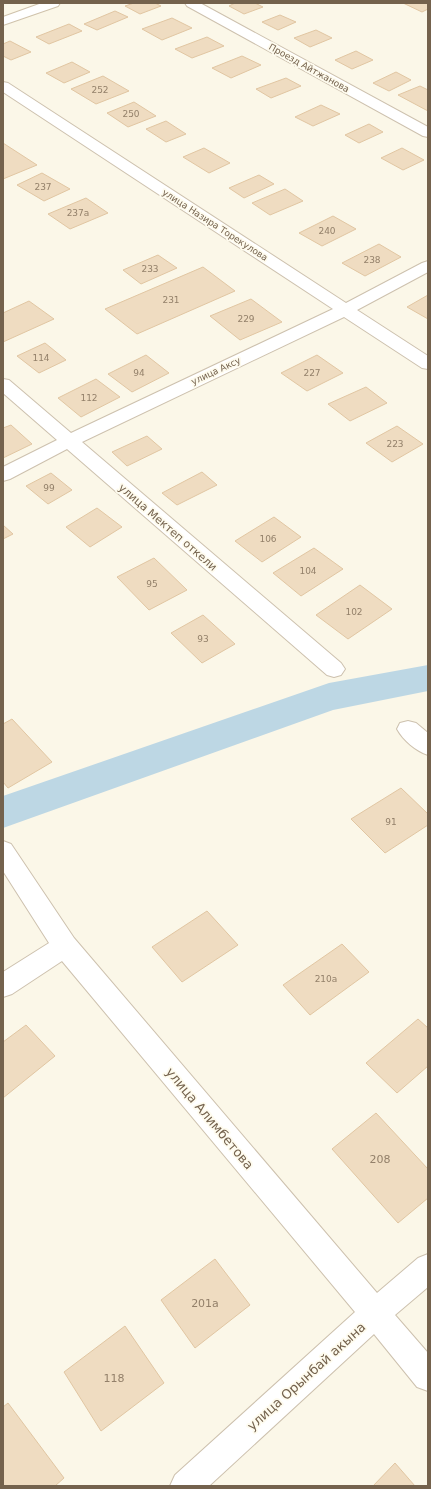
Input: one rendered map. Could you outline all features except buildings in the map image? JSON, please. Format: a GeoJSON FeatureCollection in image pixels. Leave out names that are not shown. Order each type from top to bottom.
{"type":"FeatureCollection","features":[{"type":"Feature","properties":{"kind":"street"},"geometry":{"type":"LineString","coordinates":[[3,21],[54,3]]}},
{"type":"Feature","properties":{"kind":"street","name":"Проезд Айтжанова"},"geometry":{"type":"LineString","coordinates":[[191,3],[428,133]]}},
{"type":"Feature","properties":{"kind":"street","name":"улица Назира Торекулова"},"geometry":{"type":"LineString","coordinates":[[3,86],[428,364]]}},
{"type":"Feature","properties":{"kind":"street","name":"улица Аксу"},"geometry":{"type":"LineString","coordinates":[[3,475],[69,441],[345,310],[428,266]]}},
{"type":"Feature","properties":{"kind":"street","name":"улица Мектеп откели"},"geometry":{"type":"LineString","coordinates":[[3,384],[334,669]]}},
{"type":"Feature","properties":{"kind":"street"},"geometry":{"type":"LineString","coordinates":[[408,729],[428,746]]}},
{"type":"Feature","properties":{"kind":"street","name":"улица Алимбетова"},"geometry":{"type":"LineString","coordinates":[[3,851],[65,946],[374,1314],[428,1376]]}},
{"type":"Feature","properties":{"kind":"street"},"geometry":{"type":"LineString","coordinates":[[3,986],[65,946]]}},
{"type":"Feature","properties":{"kind":"street","name":"улица Орынбай акына"},"geometry":{"type":"LineString","coordinates":[[186,1486],[374,1314],[428,1268]]}},
{"type":"Feature","properties":{"kind":"waterway"},"geometry":{"type":"LineString","coordinates":[[3,812],[329,697],[428,678]]}}]}
